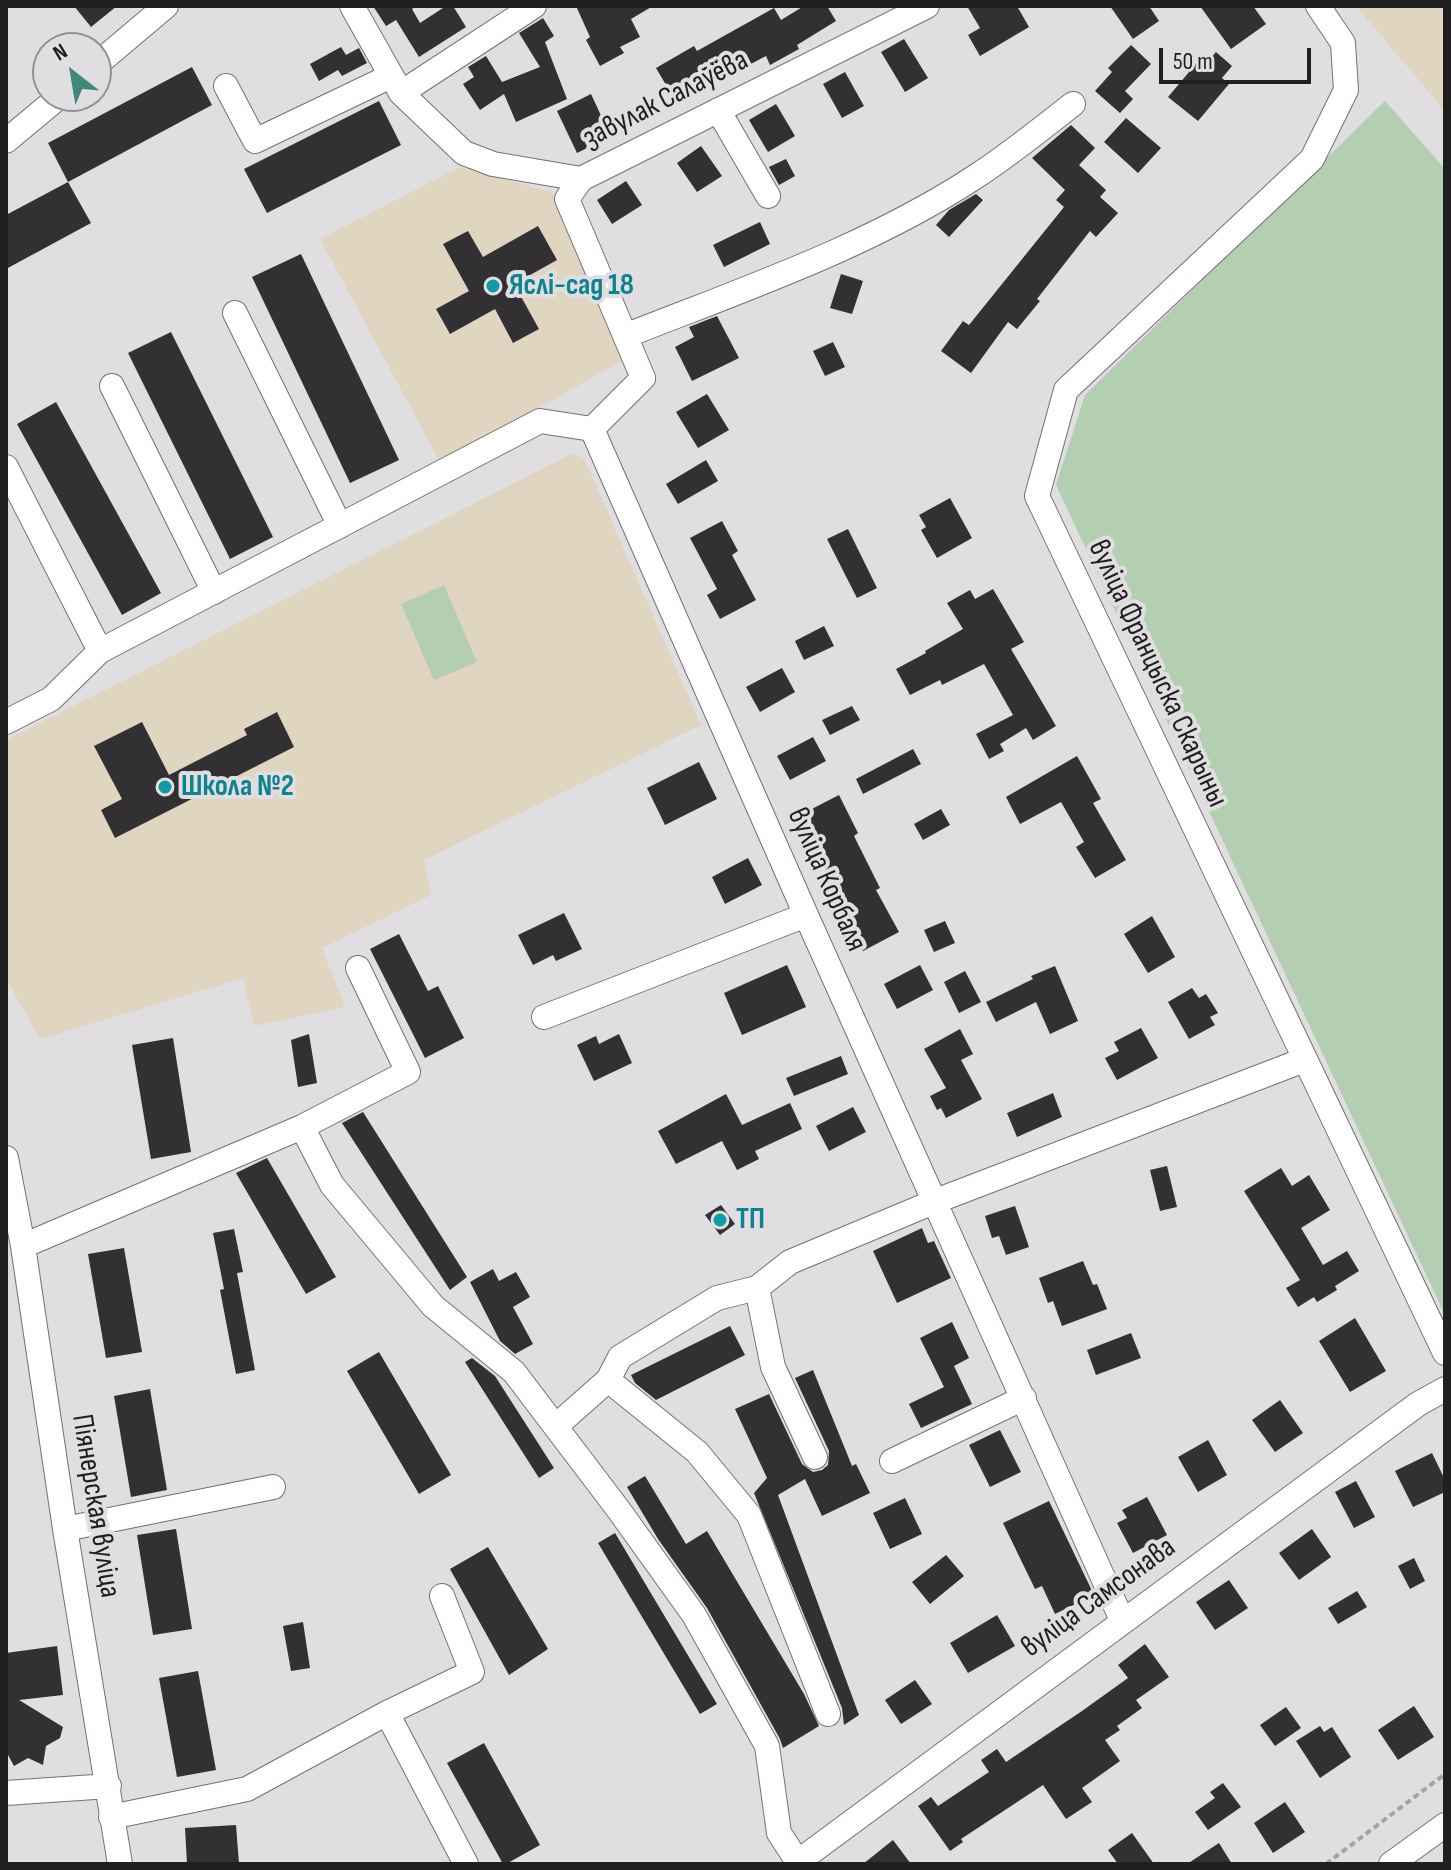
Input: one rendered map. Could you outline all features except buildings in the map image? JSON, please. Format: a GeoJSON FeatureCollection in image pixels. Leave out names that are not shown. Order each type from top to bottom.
{"type":"FeatureCollection","features":[{"type":"Feature","properties":{"kind":"street"},"geometry":{"type":"LineString","coordinates":[[112,52],[166,6]]}},
{"type":"Feature","properties":{"kind":"street","name":"завулак Салаўёва"},"geometry":{"type":"LineString","coordinates":[[352,6],[396,84],[464,153],[493,164],[581,179],[927,6]]}},
{"type":"Feature","properties":{"kind":"street"},"geometry":{"type":"LineString","coordinates":[[226,86],[255,141],[396,84],[534,6]]}},
{"type":"Feature","properties":{"kind":"street","name":"вуліца Францыска Скарыны"},"geometry":{"type":"LineString","coordinates":[[1318,6],[1343,43],[1346,90],[1312,159],[1066,390],[1037,496],[1445,1353]]}},
{"type":"Feature","properties":{"kind":"street"},"geometry":{"type":"LineString","coordinates":[[625,336],[836,252],[906,217],[975,177],[1073,104]]}},
{"type":"Feature","properties":{"kind":"street"},"geometry":{"type":"LineString","coordinates":[[718,110],[768,196]]}},
{"type":"Feature","properties":{"kind":"street"},"geometry":{"type":"LineString","coordinates":[[6,141],[41,112]]}},
{"type":"Feature","properties":{"kind":"street"},"geometry":{"type":"LineString","coordinates":[[6,722],[51,699],[100,651],[540,421],[592,429],[643,378],[567,199],[581,179]]}},
{"type":"Feature","properties":{"kind":"street"},"geometry":{"type":"LineString","coordinates":[[235,313],[340,526]]}},
{"type":"Feature","properties":{"kind":"street"},"geometry":{"type":"LineString","coordinates":[[112,386],[214,592]]}},
{"type":"Feature","properties":{"kind":"street","name":"вуліца Корбаля"},"geometry":{"type":"LineString","coordinates":[[592,429],[1122,1620]]}},
{"type":"Feature","properties":{"kind":"street"},"geometry":{"type":"LineString","coordinates":[[6,467],[100,651]]}},
{"type":"Feature","properties":{"kind":"street"},"geometry":{"type":"LineString","coordinates":[[544,1017],[806,915]]}},
{"type":"Feature","properties":{"kind":"street"},"geometry":{"type":"LineString","coordinates":[[23,1246],[302,1127],[408,1072],[358,968]]}},
{"type":"Feature","properties":{"kind":"street"},"geometry":{"type":"LineString","coordinates":[[556,1426],[608,1380],[620,1357],[717,1298],[757,1288],[790,1262],[936,1201],[1304,1060]]}},
{"type":"Feature","properties":{"kind":"street"},"geometry":{"type":"LineString","coordinates":[[302,1127],[332,1185],[433,1306],[514,1372],[694,1615],[767,1746],[779,1833],[796,1863]]}},
{"type":"Feature","properties":{"kind":"street","name":"Піянерская вуліца"},"geometry":{"type":"LineString","coordinates":[[6,1158],[23,1246],[120,1864]]}},
{"type":"Feature","properties":{"kind":"street"},"geometry":{"type":"LineString","coordinates":[[757,1288],[773,1367],[815,1457]]}},
{"type":"Feature","properties":{"kind":"street"},"geometry":{"type":"LineString","coordinates":[[608,1380],[697,1452],[749,1515],[828,1714]]}},
{"type":"Feature","properties":{"kind":"street","name":"вуліца Самсонава"},"geometry":{"type":"LineString","coordinates":[[796,1863],[1122,1620],[1418,1404],[1445,1389]]}},
{"type":"Feature","properties":{"kind":"street"},"geometry":{"type":"LineString","coordinates":[[892,1461],[1024,1398]]}},
{"type":"Feature","properties":{"kind":"street"},"geometry":{"type":"LineString","coordinates":[[65,1529],[273,1487]]}},
{"type":"Feature","properties":{"kind":"street"},"geometry":{"type":"LineString","coordinates":[[111,1817],[247,1789],[387,1713],[472,1672],[442,1596]]}},
{"type":"Feature","properties":{"kind":"street"},"geometry":{"type":"LineString","coordinates":[[387,1713],[466,1864]]}},
{"type":"Feature","properties":{"kind":"street"},"geometry":{"type":"LineString","coordinates":[[6,1793],[109,1786]]}},
{"type":"Feature","properties":{"kind":"street"},"geometry":{"type":"LineString","coordinates":[[1391,1864],[1445,1825]]}},
{"type":"Feature","properties":{"kind":"path"},"geometry":{"type":"LineString","coordinates":[[1326,1864],[1445,1774]]}},
{"type":"Feature","properties":{"kind":"shaded area"},"geometry":{"type":"Polygon","coordinates":[[[1356,6],[1445,6],[1445,111],[1356,6]]]}},
{"type":"Feature","properties":{"kind":"shaded area"},"geometry":{"type":"Polygon","coordinates":[[[460,167],[552,192],[628,357],[441,464],[320,239],[460,167]]]}},
{"type":"Feature","properties":{"kind":"shaded area"},"geometry":{"type":"Polygon","coordinates":[[[572,454],[584,458],[701,725],[424,860],[431,895],[322,948],[345,1007],[254,1026],[243,978],[40,1039],[6,979],[6,740],[572,454]]]}},
{"type":"Feature","properties":{"kind":"green space"},"geometry":{"type":"Polygon","coordinates":[[[1385,101],[1445,169],[1445,1315],[1056,485],[1085,395],[1385,101]]]}},
{"type":"Feature","properties":{"kind":"green space"},"geometry":{"type":"Polygon","coordinates":[[[444,585],[477,662],[434,680],[401,604],[444,585]]]}},
{"type":"Feature","properties":{"kind":"place","name":"Яслі-сад 18"},"geometry":{"type":"Point","coordinates":[493,286]}},
{"type":"Feature","properties":{"kind":"place","name":"Школа №2"},"geometry":{"type":"Point","coordinates":[165,787]}},
{"type":"Feature","properties":{"kind":"place","name":"ТП"},"geometry":{"type":"Point","coordinates":[720,1220]}}]}
